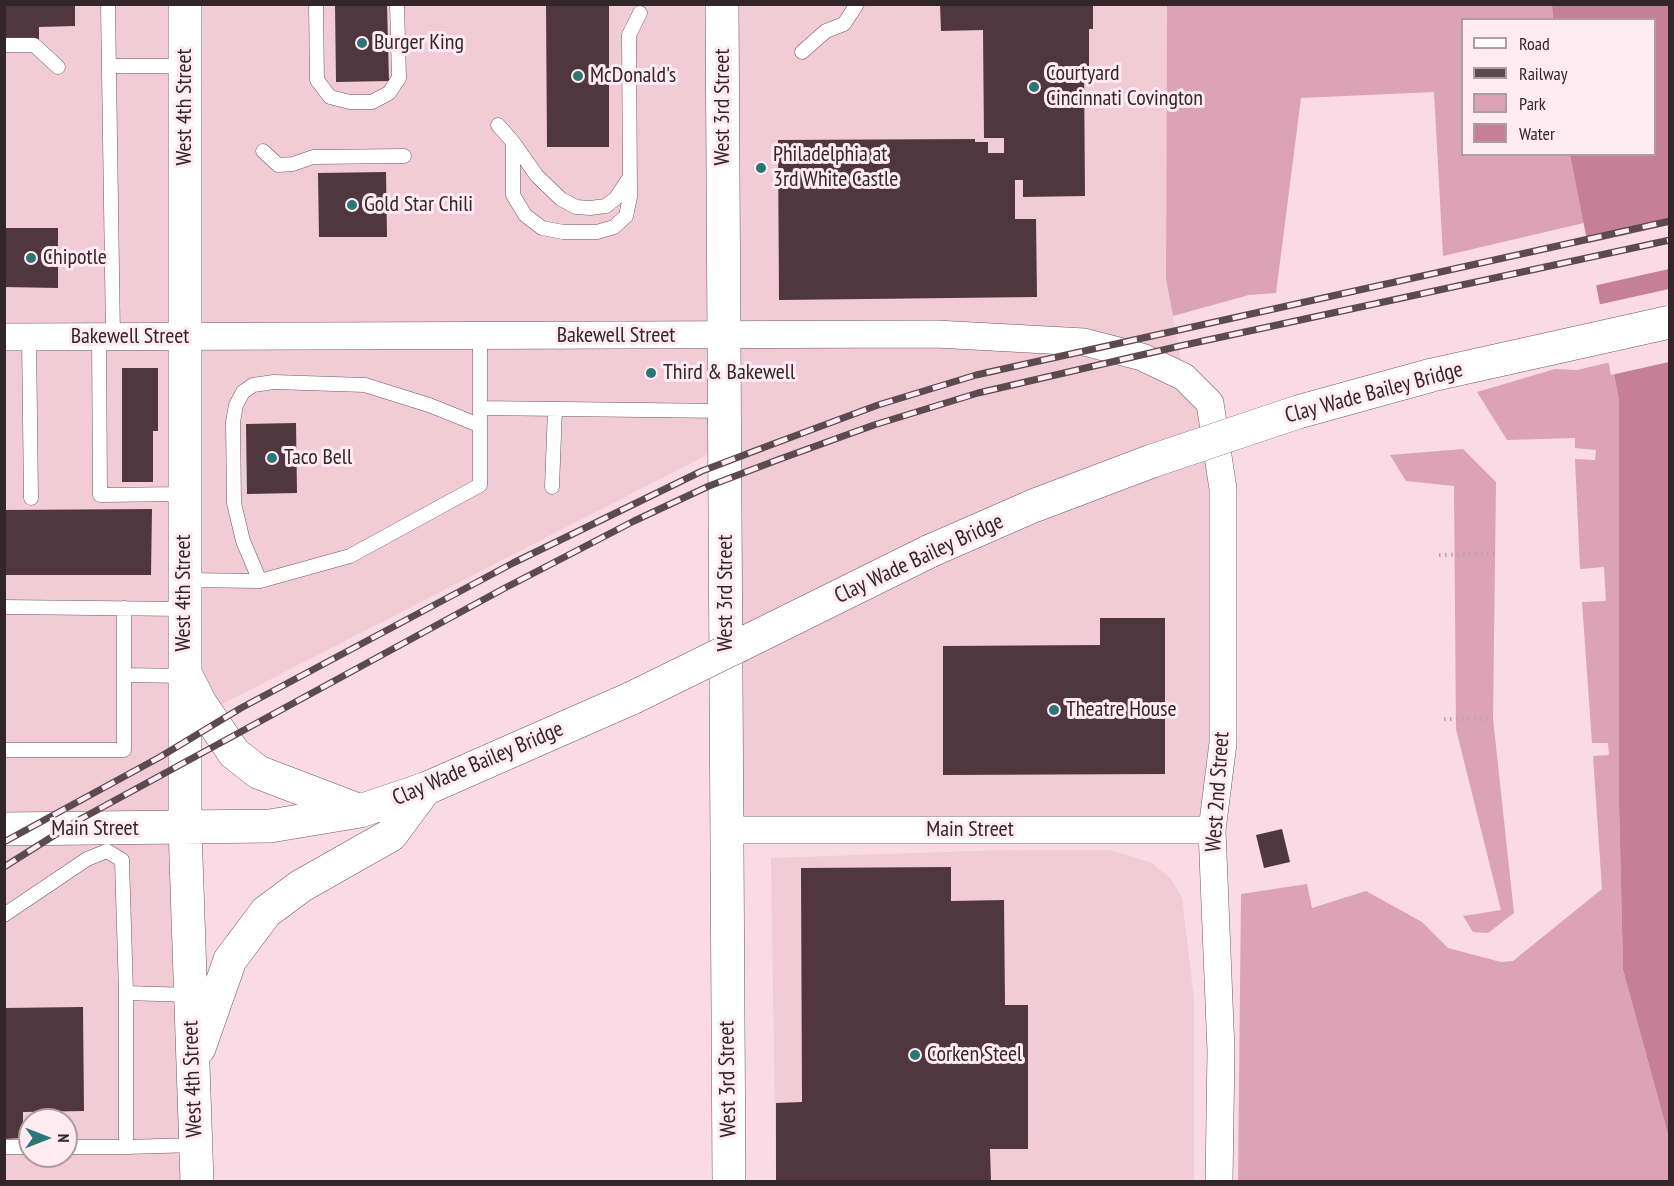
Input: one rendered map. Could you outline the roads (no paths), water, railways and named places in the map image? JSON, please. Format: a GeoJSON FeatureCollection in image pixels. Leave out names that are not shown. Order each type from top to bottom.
{"type":"FeatureCollection","features":[{"type":"Feature","properties":{"kind":"main road","name":"West 4th Street"},"geometry":{"type":"LineString","coordinates":[[185,4],[185,828],[197,1182]]}},
{"type":"Feature","properties":{"kind":"main road","name":"West 3rd Street"},"geometry":{"type":"LineString","coordinates":[[722,4],[729,1182]]}},
{"type":"Feature","properties":{"kind":"main road","name":"Clay Wade Bailey Bridge"},"geometry":{"type":"LineString","coordinates":[[185,828],[270,826],[360,811],[425,789],[632,698],[930,551],[1033,506],[1152,461],[1298,412],[1421,378],[1670,322]]}},
{"type":"Feature","properties":{"kind":"main road"},"geometry":{"type":"LineString","coordinates":[[184,673],[200,703],[234,753],[258,772],[360,811]]}},
{"type":"Feature","properties":{"kind":"main road"},"geometry":{"type":"LineString","coordinates":[[192,1070],[230,960],[266,912],[301,886],[391,835],[425,789]]}},
{"type":"Feature","properties":{"kind":"main road","name":"Main Street"},"geometry":{"type":"LineString","coordinates":[[4,829],[185,828]]}},
{"type":"Feature","properties":{"kind":"street","name":"Bakewell Street"},"geometry":{"type":"LineString","coordinates":[[17,337],[936,334],[1084,342],[1142,357],[1184,377],[1210,403]]}},
{"type":"Feature","properties":{"kind":"street","name":"West 2nd Street"},"geometry":{"type":"LineString","coordinates":[[1210,403],[1223,489],[1223,743],[1212,830],[1221,1051],[1219,1182]]}},
{"type":"Feature","properties":{"kind":"street","name":"Main Street"},"geometry":{"type":"LineString","coordinates":[[727,830],[1212,830]]}},
{"type":"Feature","properties":{"kind":"lane"},"geometry":{"type":"LineString","coordinates":[[108,4],[106,337],[100,495],[184,494]]}},
{"type":"Feature","properties":{"kind":"lane"},"geometry":{"type":"LineString","coordinates":[[316,4],[317,80],[330,97],[350,102],[372,102],[389,93],[399,78],[397,4]]}},
{"type":"Feature","properties":{"kind":"lane"},"geometry":{"type":"LineString","coordinates":[[802,52],[826,31],[844,24],[857,4]]}},
{"type":"Feature","properties":{"kind":"lane"},"geometry":{"type":"LineString","coordinates":[[513,142],[513,195],[525,215],[542,228],[563,232],[597,232],[614,227],[626,216],[630,197],[629,35],[640,13]]}},
{"type":"Feature","properties":{"kind":"lane"},"geometry":{"type":"LineString","coordinates":[[4,45],[34,45],[58,67]]}},
{"type":"Feature","properties":{"kind":"lane"},"geometry":{"type":"LineString","coordinates":[[109,66],[185,66]]}},
{"type":"Feature","properties":{"kind":"lane"},"geometry":{"type":"LineString","coordinates":[[498,125],[537,176],[561,199],[576,207],[606,206],[616,198],[630,177]]}},
{"type":"Feature","properties":{"kind":"lane"},"geometry":{"type":"LineString","coordinates":[[263,151],[278,165],[293,164],[313,157],[404,156]]}},
{"type":"Feature","properties":{"kind":"lane"},"geometry":{"type":"LineString","coordinates":[[4,607],[124,608],[185,594],[260,581],[350,556],[480,485],[480,336]]}},
{"type":"Feature","properties":{"kind":"lane"},"geometry":{"type":"LineString","coordinates":[[17,337],[31,498]]}},
{"type":"Feature","properties":{"kind":"lane"},"geometry":{"type":"LineString","coordinates":[[260,581],[243,541],[234,503],[236,405],[243,392],[253,384],[274,382],[366,385],[429,405],[479,425]]}},
{"type":"Feature","properties":{"kind":"lane"},"geometry":{"type":"LineString","coordinates":[[480,408],[724,411]]}},
{"type":"Feature","properties":{"kind":"lane"},"geometry":{"type":"LineString","coordinates":[[552,487],[555,409]]}},
{"type":"Feature","properties":{"kind":"lane"},"geometry":{"type":"LineString","coordinates":[[4,750],[124,750],[124,608]]}},
{"type":"Feature","properties":{"kind":"lane"},"geometry":{"type":"LineString","coordinates":[[124,675],[184,673]]}},
{"type":"Feature","properties":{"kind":"lane"},"geometry":{"type":"LineString","coordinates":[[4,915],[87,859],[107,851],[122,860],[126,993],[126,1147]]}},
{"type":"Feature","properties":{"kind":"lane"},"geometry":{"type":"LineString","coordinates":[[126,993],[190,995]]}},
{"type":"Feature","properties":{"kind":"lane"},"geometry":{"type":"LineString","coordinates":[[78,1147],[195,1145]]}},
{"type":"Feature","properties":{"kind":"water"},"geometry":{"type":"Polygon","coordinates":[[[1552,5],[1669,5],[1669,1138],[1623,970],[1619,804],[1619,400],[1570,156],[1656,156],[1656,18],[1553,18],[1552,5]]]}},
{"type":"Feature","properties":{"kind":"railway"},"geometry":{"type":"LineString","coordinates":[[4,842],[160,757],[241,708],[513,563],[702,471],[773,444],[878,405],[976,375],[1670,221]]}},
{"type":"Feature","properties":{"kind":"railway"},"geometry":{"type":"LineString","coordinates":[[4,867],[77,821],[503,589],[634,521],[709,486],[780,459],[874,425],[978,393],[1180,346],[1670,240]]}},
{"type":"Feature","properties":{"kind":"place","name":"Burger King"},"geometry":{"type":"Point","coordinates":[362,43]}},
{"type":"Feature","properties":{"kind":"place","name":"McDonald's"},"geometry":{"type":"Point","coordinates":[578,76]}},
{"type":"Feature","properties":{"kind":"place","name":"Courtyard Cincinnati Covington"},"geometry":{"type":"Point","coordinates":[1034,87]}},
{"type":"Feature","properties":{"kind":"place","name":"Philadelphia at 3rd White Castle"},"geometry":{"type":"Point","coordinates":[761,168]}},
{"type":"Feature","properties":{"kind":"place","name":"Gold Star Chili"},"geometry":{"type":"Point","coordinates":[352,205]}},
{"type":"Feature","properties":{"kind":"place","name":"Chipotle"},"geometry":{"type":"Point","coordinates":[31,258]}},
{"type":"Feature","properties":{"kind":"place","name":"Third & Bakewell"},"geometry":{"type":"Point","coordinates":[651,373]}},
{"type":"Feature","properties":{"kind":"place","name":"Taco Bell"},"geometry":{"type":"Point","coordinates":[272,458]}},
{"type":"Feature","properties":{"kind":"place","name":"Theatre House"},"geometry":{"type":"Point","coordinates":[1054,710]}},
{"type":"Feature","properties":{"kind":"place","name":"Corken Steel"},"geometry":{"type":"Point","coordinates":[915,1055]}}]}
